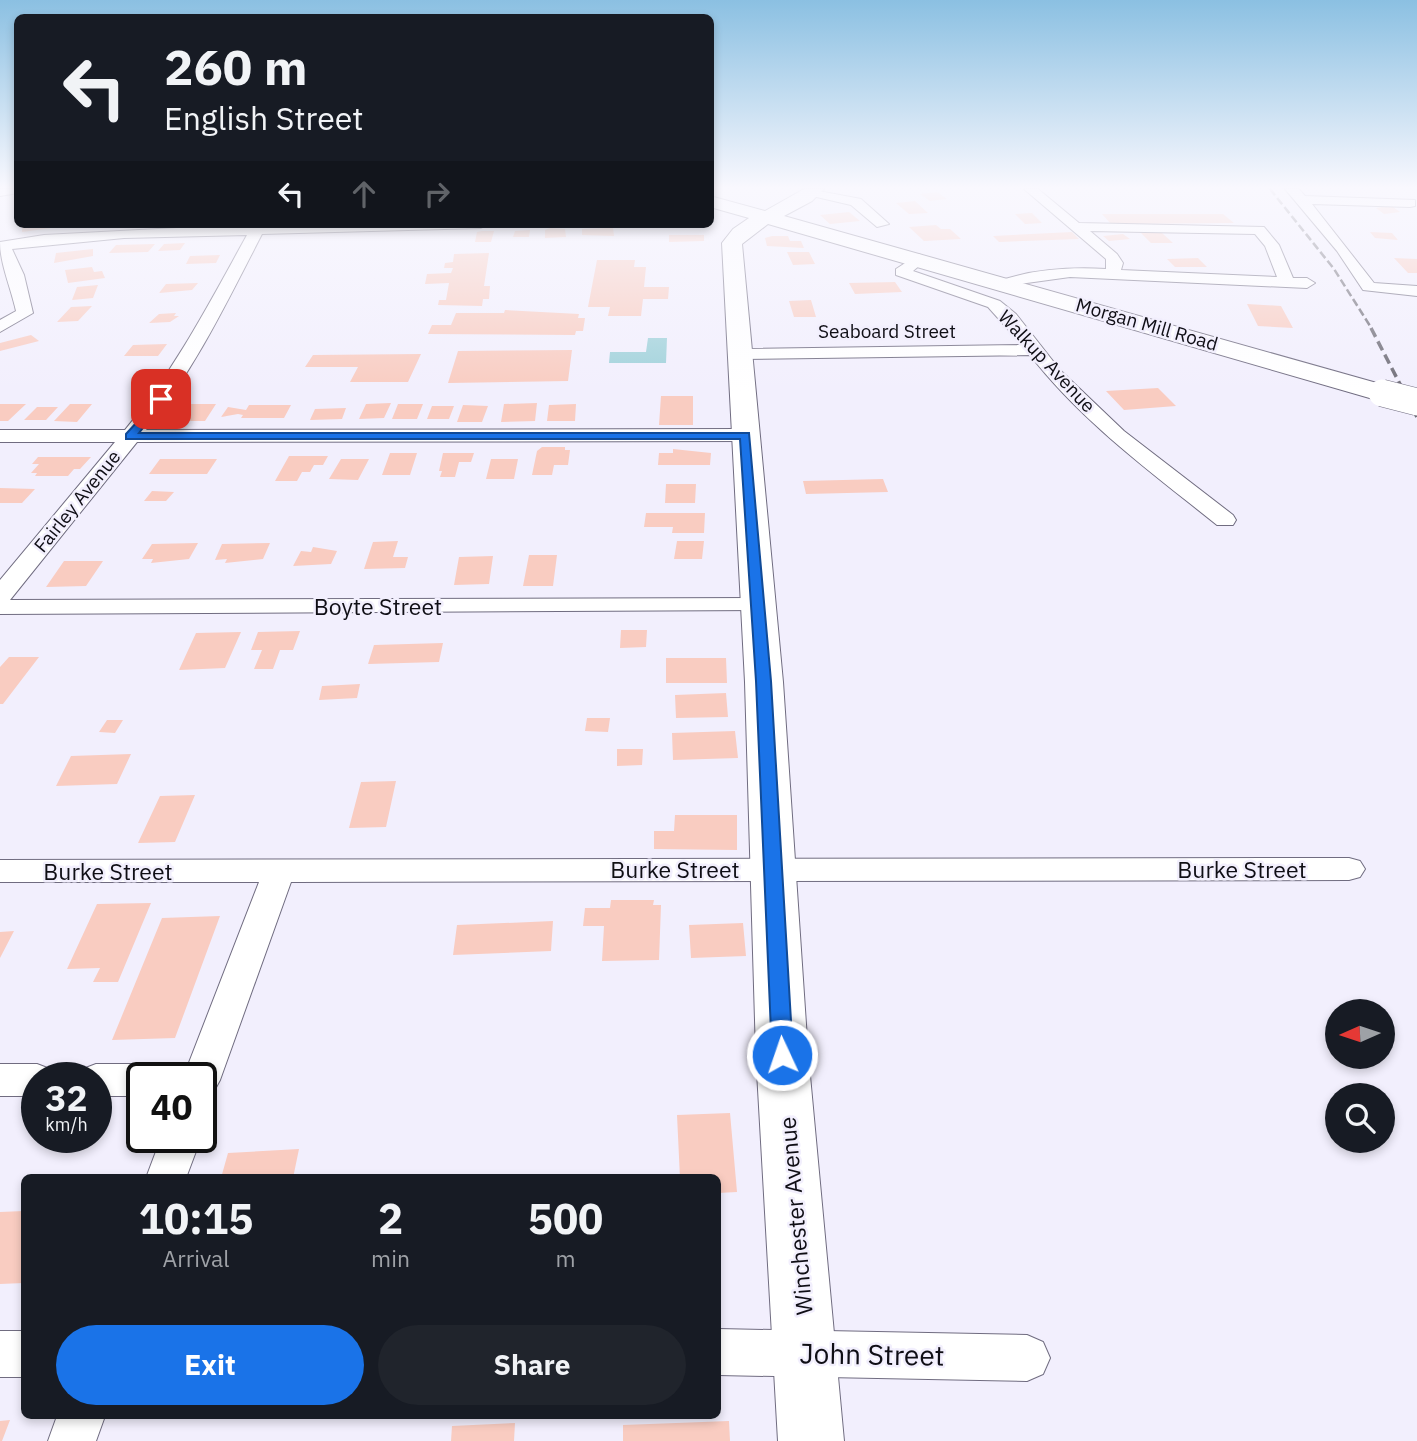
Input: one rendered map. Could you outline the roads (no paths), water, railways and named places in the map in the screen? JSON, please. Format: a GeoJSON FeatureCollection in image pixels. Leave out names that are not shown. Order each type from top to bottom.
{"type":"FeatureCollection","features":[{"type":"Feature","properties":{"kind":"street"},"geometry":{"type":"LineString","coordinates":[[0,327],[25,313],[16,275],[6,256]]}},
{"type":"Feature","properties":{"kind":"street","name":"Fairley Avenue"},"geometry":{"type":"LineString","coordinates":[[0,596],[161,399],[204,329],[243,256]]}},
{"type":"Feature","properties":{"kind":"street","name":"Winchester Avenue"},"geometry":{"type":"LineString","coordinates":[[733,256],[757,605],[782,1055],[811,1441]]}},
{"type":"Feature","properties":{"kind":"street","name":"Morgan Mill Road"},"geometry":{"type":"LineString","coordinates":[[909,256],[1417,402]]}},
{"type":"Feature","properties":{"kind":"street"},"geometry":{"type":"LineString","coordinates":[[1111,256],[1115,263],[1113,272]]}},
{"type":"Feature","properties":{"kind":"street"},"geometry":{"type":"LineString","coordinates":[[1277,256],[1287,282]]}},
{"type":"Feature","properties":{"kind":"street"},"geometry":{"type":"LineString","coordinates":[[1346,256],[1369,287],[1417,291]]}},
{"type":"Feature","properties":{"kind":"street","name":"Walkup Avenue"},"geometry":{"type":"LineString","coordinates":[[919,259],[901,272],[994,304],[1010,317],[1034,350],[1117,435],[1225,520]]}},
{"type":"Feature","properties":{"kind":"street"},"geometry":{"type":"LineString","coordinates":[[1005,284],[1020,279],[1069,272],[1307,283]]}},
{"type":"Feature","properties":{"kind":"street","name":"Seaboard Street"},"geometry":{"type":"LineString","coordinates":[[740,354],[1034,350]]}},
{"type":"Feature","properties":{"kind":"street"},"geometry":{"type":"LineString","coordinates":[[0,436],[745,435]]}},
{"type":"Feature","properties":{"kind":"street","name":"Boyte Street"},"geometry":{"type":"LineString","coordinates":[[0,607],[757,605]]}},
{"type":"Feature","properties":{"kind":"street","name":"Burke Street"},"geometry":{"type":"LineString","coordinates":[[0,871],[1349,869]]}},
{"type":"Feature","properties":{"kind":"street"},"geometry":{"type":"LineString","coordinates":[[208,1062],[279,871]]}},
{"type":"Feature","properties":{"kind":"street"},"geometry":{"type":"LineString","coordinates":[[0,1080],[21,1080]]}},
{"type":"Feature","properties":{"kind":"street"},"geometry":{"type":"LineString","coordinates":[[168,1174],[175,1153]]}},
{"type":"Feature","properties":{"kind":"street","name":"John Street"},"geometry":{"type":"LineString","coordinates":[[721,1352],[1027,1358]]}},
{"type":"Feature","properties":{"kind":"street"},"geometry":{"type":"LineString","coordinates":[[0,1354],[21,1353]]}},
{"type":"Feature","properties":{"kind":"street"},"geometry":{"type":"LineString","coordinates":[[72,1441],[80,1419]]}},
{"type":"Feature","properties":{"kind":"water"},"geometry":{"type":"Polygon","coordinates":[[[648,338],[667,338],[666,363],[609,363],[610,352],[646,352],[648,338]]]}},
{"type":"Feature","properties":{"kind":"railway"},"geometry":{"type":"LineString","coordinates":[[1324,256],[1372,329]]}},
{"type":"Feature","properties":{"kind":"railway"},"geometry":{"type":"LineString","coordinates":[[1371,328],[1417,417]]}}]}
